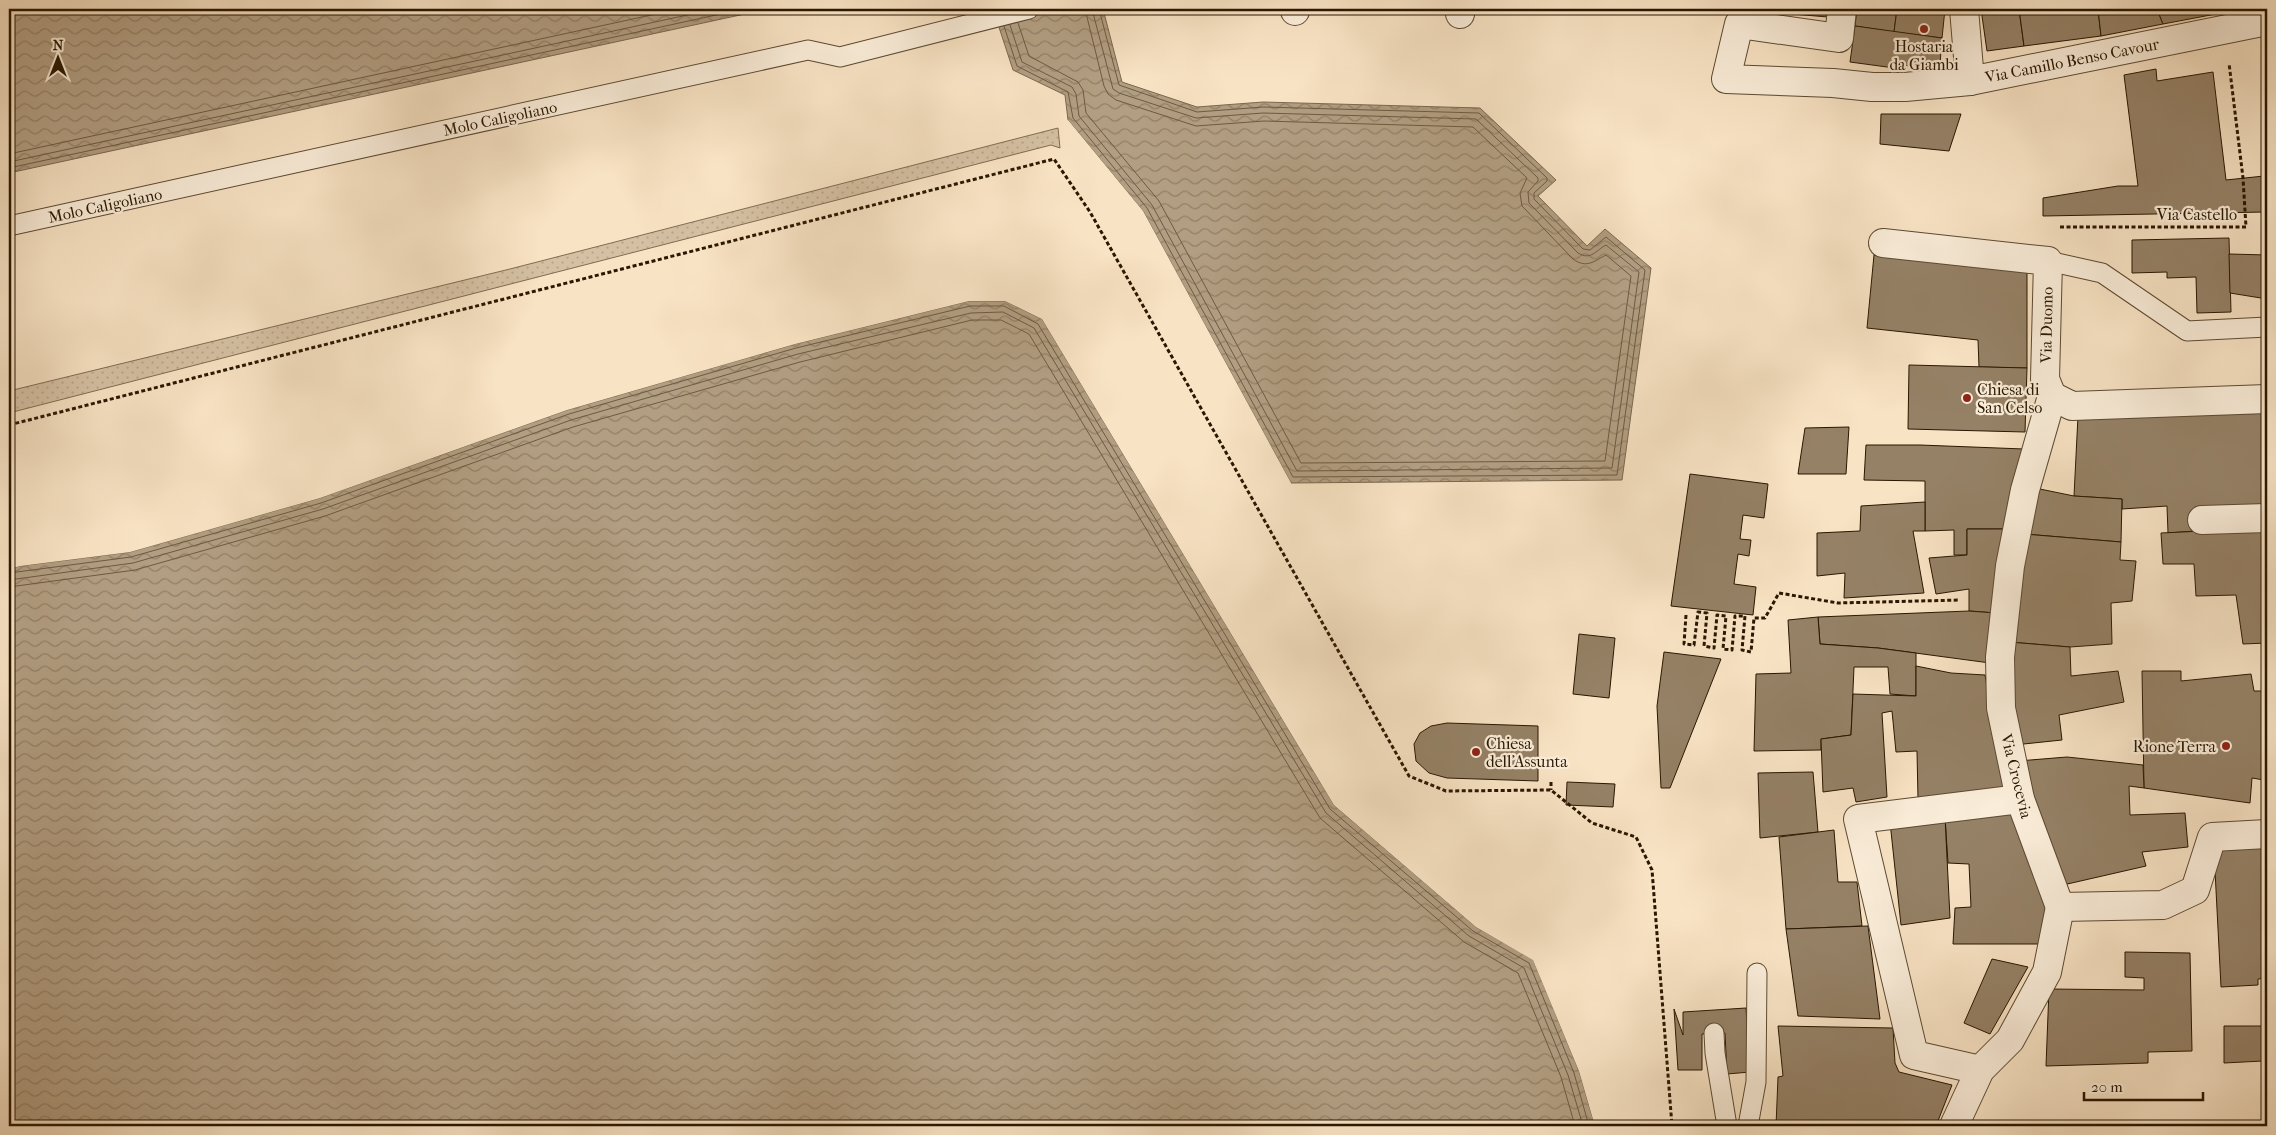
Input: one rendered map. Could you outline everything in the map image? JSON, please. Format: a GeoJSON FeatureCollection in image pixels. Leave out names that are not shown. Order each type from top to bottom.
{"type":"FeatureCollection","features":[{"type":"Feature","properties":{"kind":"street","name":"Via Camillo Benso Cavour"},"geometry":{"type":"LineString","coordinates":[[1842,9],[1839,38],[1739,24],[1726,79],[1833,83],[1872,87],[1904,87],[1970,81],[2224,19],[2267,21]]}},
{"type":"Feature","properties":{"kind":"street"},"geometry":{"type":"LineString","coordinates":[[1964,9],[1970,81]]}},
{"type":"Feature","properties":{"kind":"street"},"geometry":{"type":"LineString","coordinates":[[1884,243],[2048,261]]}},
{"type":"Feature","properties":{"kind":"street","name":"Via Duomo"},"geometry":{"type":"LineString","coordinates":[[2048,261],[2045,379],[2052,396]]}},
{"type":"Feature","properties":{"kind":"street"},"geometry":{"type":"LineString","coordinates":[[2052,396],[2072,406],[2267,400]]}},
{"type":"Feature","properties":{"kind":"street","name":"Via Crocevia"},"geometry":{"type":"LineString","coordinates":[[2052,396],[2025,490],[2010,566],[2000,658],[2001,708],[2020,799],[2060,907]]}},
{"type":"Feature","properties":{"kind":"street"},"geometry":{"type":"LineString","coordinates":[[2202,520],[2267,518]]}},
{"type":"Feature","properties":{"kind":"street"},"geometry":{"type":"LineString","coordinates":[[1980,1070],[1914,1055],[1858,819],[2020,799]]}},
{"type":"Feature","properties":{"kind":"street"},"geometry":{"type":"LineString","coordinates":[[1954,1126],[1980,1070],[2010,1040],[2047,972],[2060,907],[2163,905],[2195,890],[2212,836],[2267,834]]}},
{"type":"Feature","properties":{"kind":"lane","name":"Molo Caligoliano"},"geometry":{"type":"LineString","coordinates":[[9,226],[808,50],[840,57],[1029,9]]}},
{"type":"Feature","properties":{"kind":"lane"},"geometry":{"type":"LineString","coordinates":[[2048,261],[2102,273],[2187,331],[2267,327]]}},
{"type":"Feature","properties":{"kind":"lane"},"geometry":{"type":"LineString","coordinates":[[1748,1126],[1756,1082],[1758,973]]}},
{"type":"Feature","properties":{"kind":"lane"},"geometry":{"type":"LineString","coordinates":[[1714,1034],[1715,1053],[1727,1126]]}},
{"type":"Feature","properties":{"kind":"path","name":"Via Castello"},"geometry":{"type":"LineString","coordinates":[[2059,227],[2246,227],[2243,178],[2224,19]]}},
{"type":"Feature","properties":{"kind":"path"},"geometry":{"type":"LineString","coordinates":[[9,424],[1054,158],[1090,212],[1409,776],[1446,791],[1551,790],[1592,823],[1636,837],[1652,870],[1672,1126]]}},
{"type":"Feature","properties":{"kind":"path"},"geometry":{"type":"LineString","coordinates":[[1686,615],[1684,644],[1694,645],[1698,612],[1707,613],[1704,646],[1714,648],[1717,614],[1726,616],[1723,649],[1732,650],[1735,616],[1745,616],[1742,650],[1751,652],[1754,618],[1765,618],[1779,593],[1838,603],[1960,600]]}},
{"type":"Feature","properties":{"kind":"path"},"geometry":{"type":"LineString","coordinates":[[1551,782],[1551,790]]}},
{"type":"Feature","properties":{"kind":"shaded area"},"geometry":{"type":"Polygon","coordinates":[[[1058,128],[1060,148],[1051,145],[9,413],[9,391],[510,269],[1058,128]]]}},
{"type":"Feature","properties":{"kind":"water"},"geometry":{"type":"Polygon","coordinates":[[[9,9],[768,9],[9,173],[9,9]]]}},
{"type":"Feature","properties":{"kind":"water"},"geometry":{"type":"Polygon","coordinates":[[[993,9],[1103,9],[1122,82],[1197,107],[1263,102],[1480,108],[1556,180],[1538,196],[1587,246],[1605,229],[1651,268],[1622,480],[1291,483],[1143,211],[1068,120],[1065,95],[1013,70],[993,9]]]}},
{"type":"Feature","properties":{"kind":"water"},"geometry":{"type":"Polygon","coordinates":[[[969,301],[1005,301],[1042,319],[1334,805],[1476,927],[1533,959],[1579,1071],[1595,1126],[9,1126],[9,569],[130,552],[320,498],[567,410],[795,344],[969,301]]]}},
{"type":"Feature","properties":{"kind":"pier"},"geometry":{"type":"Polygon","coordinates":[[[1068,120],[1143,211],[1291,483],[1288,483],[1140,212],[1066,122],[1068,120]]]}},
{"type":"Feature","properties":{"kind":"pier"},"geometry":{"type":"Polygon","coordinates":[[[1006,298],[1044,318],[1336,804],[1477,925],[1535,958],[1581,1070],[1597,1126],[1595,1126],[1579,1071],[1533,960],[1476,927],[1334,805],[1042,319],[1005,301],[969,301],[795,344],[567,410],[320,498],[130,552],[9,569],[9,566],[20,563],[129,550],[319,496],[566,407],[794,341],[969,299],[1006,298]]]}},
{"type":"Feature","properties":{"kind":"building"},"geometry":{"type":"Polygon","coordinates":[[[1732,9],[1830,9],[1828,17],[1732,9]]]}},
{"type":"Feature","properties":{"kind":"building"},"geometry":{"type":"Polygon","coordinates":[[[1857,9],[1897,9],[1894,32],[1855,26],[1857,9]]]}},
{"type":"Feature","properties":{"kind":"building"},"geometry":{"type":"Polygon","coordinates":[[[1897,9],[1945,9],[1942,38],[1894,32],[1897,9]]]}},
{"type":"Feature","properties":{"kind":"building"},"geometry":{"type":"Polygon","coordinates":[[[1981,9],[2019,9],[2024,46],[1987,51],[1981,9]]]}},
{"type":"Feature","properties":{"kind":"building"},"geometry":{"type":"Polygon","coordinates":[[[2019,9],[2098,9],[2101,36],[2024,46],[2019,9]]]}},
{"type":"Feature","properties":{"kind":"building"},"geometry":{"type":"Polygon","coordinates":[[[2098,9],[2157,9],[2163,24],[2101,36],[2098,9]]]}},
{"type":"Feature","properties":{"kind":"building"},"geometry":{"type":"Polygon","coordinates":[[[2157,9],[2215,9],[2216,14],[2163,24],[2157,9]]]}},
{"type":"Feature","properties":{"kind":"building"},"geometry":{"type":"Polygon","coordinates":[[[1855,26],[1942,38],[1940,64],[1887,67],[1850,62],[1855,26]]]}},
{"type":"Feature","properties":{"kind":"building"},"geometry":{"type":"Polygon","coordinates":[[[2156,69],[2157,81],[2213,72],[2226,180],[2264,176],[2265,212],[2043,216],[2043,198],[2118,186],[2138,186],[2124,75],[2156,69]]]}},
{"type":"Feature","properties":{"kind":"building"},"geometry":{"type":"Polygon","coordinates":[[[1881,114],[1961,114],[1949,151],[1880,144],[1881,114]]]}},
{"type":"Feature","properties":{"kind":"building"},"geometry":{"type":"Polygon","coordinates":[[[2229,238],[2231,312],[2197,313],[2196,277],[2167,278],[2167,272],[2132,273],[2132,240],[2229,238]]]}},
{"type":"Feature","properties":{"kind":"building"},"geometry":{"type":"Polygon","coordinates":[[[2229,254],[2267,255],[2267,299],[2230,293],[2229,254]]]}},
{"type":"Feature","properties":{"kind":"building"},"geometry":{"type":"Polygon","coordinates":[[[1874,255],[2027,266],[2027,368],[1979,367],[1978,340],[1867,328],[1874,255]]]}},
{"type":"Feature","properties":{"kind":"building","name":"Chiesa di San Celso"},"geometry":{"type":"Polygon","coordinates":[[[1909,365],[2027,368],[2025,432],[1908,429],[1909,365]]]}},
{"type":"Feature","properties":{"kind":"building"},"geometry":{"type":"Polygon","coordinates":[[[2262,410],[2265,505],[2195,507],[2195,531],[2168,533],[2167,506],[2122,509],[2122,499],[2074,496],[2078,416],[2262,410]]]}},
{"type":"Feature","properties":{"kind":"building"},"geometry":{"type":"Polygon","coordinates":[[[1849,427],[1846,474],[1798,474],[1805,428],[1849,427]]]}},
{"type":"Feature","properties":{"kind":"building"},"geometry":{"type":"Polygon","coordinates":[[[1866,445],[2024,449],[2008,529],[1967,529],[1967,555],[1954,555],[1954,530],[1925,531],[1925,481],[1864,480],[1866,445]]]}},
{"type":"Feature","properties":{"kind":"building"},"geometry":{"type":"Polygon","coordinates":[[[1690,474],[1768,484],[1764,518],[1743,515],[1740,539],[1751,540],[1749,556],[1738,554],[1734,584],[1756,587],[1753,615],[1671,606],[1690,474]]]}},
{"type":"Feature","properties":{"kind":"building"},"geometry":{"type":"Polygon","coordinates":[[[2035,488],[2074,496],[2122,499],[2121,542],[2024,534],[2035,488]]]}},
{"type":"Feature","properties":{"kind":"building"},"geometry":{"type":"Polygon","coordinates":[[[1925,502],[1925,531],[1913,531],[1924,593],[1844,598],[1845,573],[1817,576],[1817,533],[1860,531],[1861,506],[1925,502]]]}},
{"type":"Feature","properties":{"kind":"building"},"geometry":{"type":"Polygon","coordinates":[[[2267,528],[2267,643],[2243,644],[2236,595],[2196,596],[2194,564],[2163,564],[2161,533],[2267,528]]]}},
{"type":"Feature","properties":{"kind":"building"},"geometry":{"type":"Polygon","coordinates":[[[1967,529],[2008,529],[1996,613],[1969,611],[1969,589],[1936,594],[1929,558],[1967,555],[1967,529]]]}},
{"type":"Feature","properties":{"kind":"building"},"geometry":{"type":"Polygon","coordinates":[[[2024,534],[2121,542],[2120,560],[2136,561],[2132,601],[2111,603],[2112,644],[2070,647],[2009,642],[2024,534]]]}},
{"type":"Feature","properties":{"kind":"building"},"geometry":{"type":"Polygon","coordinates":[[[1969,611],[1996,613],[1990,663],[1878,648],[1820,644],[1818,617],[1969,611]]]}},
{"type":"Feature","properties":{"kind":"building"},"geometry":{"type":"Polygon","coordinates":[[[1818,617],[1820,644],[1916,653],[1916,696],[1890,694],[1888,667],[1854,667],[1851,735],[1821,739],[1821,750],[1754,751],[1756,674],[1791,673],[1788,620],[1818,617]]]}},
{"type":"Feature","properties":{"kind":"building"},"geometry":{"type":"Polygon","coordinates":[[[1579,634],[1615,638],[1609,698],[1573,694],[1579,634]]]}},
{"type":"Feature","properties":{"kind":"building"},"geometry":{"type":"Polygon","coordinates":[[[2009,642],[2070,647],[2071,676],[2118,671],[2124,702],[2059,715],[2062,740],[2014,745],[2009,642]]]}},
{"type":"Feature","properties":{"kind":"building"},"geometry":{"type":"Polygon","coordinates":[[[1664,652],[1721,659],[1670,788],[1661,788],[1657,706],[1664,652]]]}},
{"type":"Feature","properties":{"kind":"building"},"geometry":{"type":"Polygon","coordinates":[[[1916,666],[1951,673],[1985,675],[2005,788],[1918,798],[1917,751],[1896,752],[1892,711],[1882,713],[1887,797],[1856,802],[1853,788],[1823,792],[1821,739],[1851,735],[1853,694],[1916,696],[1916,666]]]}},
{"type":"Feature","properties":{"kind":"building"},"geometry":{"type":"Polygon","coordinates":[[[2142,671],[2181,671],[2181,681],[2251,674],[2254,691],[2267,691],[2267,817],[2263,817],[2264,780],[2252,778],[2250,803],[2144,788],[2142,671]]]}},
{"type":"Feature","properties":{"kind":"building","name":"Chiesa dell'Assunta"},"geometry":{"type":"Polygon","coordinates":[[[1447,723],[1538,726],[1538,781],[1447,778],[1429,773],[1416,761],[1414,744],[1420,733],[1431,726],[1447,723]]]}},
{"type":"Feature","properties":{"kind":"building"},"geometry":{"type":"Polygon","coordinates":[[[2067,757],[2143,765],[2144,788],[2129,786],[2130,815],[2185,813],[2188,847],[2142,852],[2146,866],[2063,885],[2018,761],[2067,757]]]}},
{"type":"Feature","properties":{"kind":"building"},"geometry":{"type":"Polygon","coordinates":[[[1813,772],[1818,832],[1760,838],[1758,773],[1813,772]]]}},
{"type":"Feature","properties":{"kind":"building"},"geometry":{"type":"Polygon","coordinates":[[[1567,782],[1615,784],[1613,807],[1566,805],[1567,782]]]}},
{"type":"Feature","properties":{"kind":"building"},"geometry":{"type":"Polygon","coordinates":[[[2012,808],[2049,911],[2044,944],[1953,944],[1955,908],[1971,907],[1969,864],[1948,863],[1945,817],[2012,808]]]}},
{"type":"Feature","properties":{"kind":"building"},"geometry":{"type":"Polygon","coordinates":[[[1945,817],[1950,918],[1901,925],[1890,822],[1945,817]]]}},
{"type":"Feature","properties":{"kind":"building"},"geometry":{"type":"Polygon","coordinates":[[[1834,830],[1838,882],[1857,882],[1862,926],[1786,929],[1779,837],[1834,830]]]}},
{"type":"Feature","properties":{"kind":"building"},"geometry":{"type":"Polygon","coordinates":[[[2267,847],[2267,978],[2258,979],[2258,985],[2221,987],[2214,851],[2267,847]]]}},
{"type":"Feature","properties":{"kind":"building"},"geometry":{"type":"Polygon","coordinates":[[[1868,926],[1880,1019],[1798,1016],[1786,929],[1868,926]]]}},
{"type":"Feature","properties":{"kind":"building"},"geometry":{"type":"Polygon","coordinates":[[[2125,952],[2190,953],[2192,1051],[2148,1052],[2148,1063],[2046,1066],[2049,989],[2144,990],[2144,978],[2125,977],[2125,952]]]}},
{"type":"Feature","properties":{"kind":"building"},"geometry":{"type":"Polygon","coordinates":[[[1992,959],[2028,967],[1990,1034],[1964,1023],[1992,959]]]}},
{"type":"Feature","properties":{"kind":"building"},"geometry":{"type":"Polygon","coordinates":[[[1746,1008],[1750,1072],[1727,1074],[1725,1033],[1702,1034],[1702,1070],[1678,1070],[1674,1009],[1683,1035],[1683,1012],[1746,1008]]]}},
{"type":"Feature","properties":{"kind":"building"},"geometry":{"type":"Polygon","coordinates":[[[2263,1019],[2267,1019],[2267,1111],[2264,1111],[2263,1061],[2224,1063],[2224,1026],[2262,1026],[2263,1019]]]}},
{"type":"Feature","properties":{"kind":"building"},"geometry":{"type":"Polygon","coordinates":[[[1778,1026],[1893,1028],[1895,1063],[1899,1072],[1952,1085],[1936,1126],[1776,1126],[1778,1077],[1783,1076],[1778,1026]]]}},
{"type":"Feature","properties":{"kind":"place","name":"Hostaria da Giambi"},"geometry":{"type":"Point","coordinates":[1924,29]}},
{"type":"Feature","properties":{"kind":"place","name":"Chiesa di San Celso"},"geometry":{"type":"Point","coordinates":[1967,398]}},
{"type":"Feature","properties":{"kind":"place","name":"Rione Terra"},"geometry":{"type":"Point","coordinates":[2226,746]}},
{"type":"Feature","properties":{"kind":"place","name":"Chiesa dell'Assunta"},"geometry":{"type":"Point","coordinates":[1476,752]}}]}
